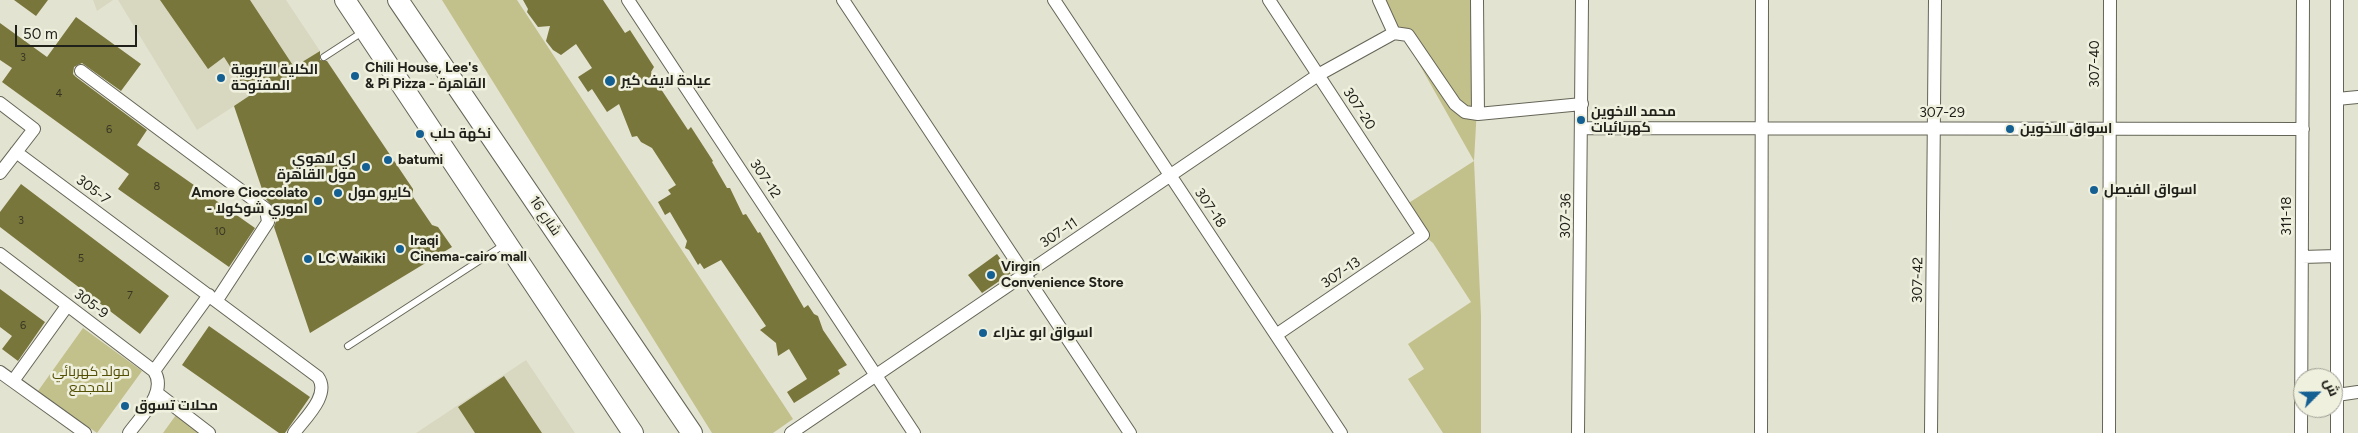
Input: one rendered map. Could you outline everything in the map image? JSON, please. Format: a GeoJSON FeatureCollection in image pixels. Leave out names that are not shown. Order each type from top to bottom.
{"type":"FeatureCollection","features":[{"type":"Feature","properties":{"kind":"main road"},"geometry":{"type":"LineString","coordinates":[[345,0],[633,433]]}},
{"type":"Feature","properties":{"kind":"main road","name":"شارع 16"},"geometry":{"type":"LineString","coordinates":[[398,0],[692,433]]}},
{"type":"Feature","properties":{"kind":"street","name":"307-12"},"geometry":{"type":"LineString","coordinates":[[628,0],[914,433]]}},
{"type":"Feature","properties":{"kind":"street"},"geometry":{"type":"LineString","coordinates":[[843,0],[1130,433]]}},
{"type":"Feature","properties":{"kind":"street","name":"307-18"},"geometry":{"type":"LineString","coordinates":[[1054,0],[1341,433]]}},
{"type":"Feature","properties":{"kind":"street","name":"307-20"},"geometry":{"type":"LineString","coordinates":[[1269,0],[1424,235]]}},
{"type":"Feature","properties":{"kind":"street"},"geometry":{"type":"LineString","coordinates":[[1379,0],[1394,33],[1408,35],[1455,104],[1465,112],[1478,114],[1582,104]]}},
{"type":"Feature","properties":{"kind":"street"},"geometry":{"type":"LineString","coordinates":[[1477,0],[1478,114]]}},
{"type":"Feature","properties":{"kind":"street","name":"307-36"},"geometry":{"type":"LineString","coordinates":[[1578,433],[1582,0]]}},
{"type":"Feature","properties":{"kind":"street"},"geometry":{"type":"LineString","coordinates":[[1761,433],[1762,0]]}},
{"type":"Feature","properties":{"kind":"street","name":"307-42"},"geometry":{"type":"LineString","coordinates":[[1931,433],[1935,0]]}},
{"type":"Feature","properties":{"kind":"street","name":"307-40"},"geometry":{"type":"LineString","coordinates":[[2109,128],[2110,0]]}},
{"type":"Feature","properties":{"kind":"street","name":"311-18"},"geometry":{"type":"LineString","coordinates":[[2301,433],[2303,0]]}},
{"type":"Feature","properties":{"kind":"street"},"geometry":{"type":"LineString","coordinates":[[2337,0],[2337,368]]}},
{"type":"Feature","properties":{"kind":"street","name":"307-11"},"geometry":{"type":"LineString","coordinates":[[791,433],[1318,75],[1394,33]]}},
{"type":"Feature","properties":{"kind":"street"},"geometry":{"type":"LineString","coordinates":[[81,71],[266,210],[268,222],[213,298],[157,382],[129,433]]}},
{"type":"Feature","properties":{"kind":"street"},"geometry":{"type":"LineString","coordinates":[[2337,99],[2358,97]]}},
{"type":"Feature","properties":{"kind":"street"},"geometry":{"type":"LineString","coordinates":[[0,103],[34,129],[0,173]]}},
{"type":"Feature","properties":{"kind":"street","name":"307-29"},"geometry":{"type":"LineString","coordinates":[[1582,128],[2303,129]]}},
{"type":"Feature","properties":{"kind":"street"},"geometry":{"type":"LineString","coordinates":[[2109,128],[2109,433]]}},
{"type":"Feature","properties":{"kind":"street","name":"305-7"},"geometry":{"type":"LineString","coordinates":[[16,152],[320,380],[322,385],[321,396],[294,433]]}},
{"type":"Feature","properties":{"kind":"street","name":"307-13"},"geometry":{"type":"LineString","coordinates":[[1276,335],[1424,235]]}},
{"type":"Feature","properties":{"kind":"street","name":"305-9"},"geometry":{"type":"LineString","coordinates":[[0,254],[67,306],[157,382],[209,433]]}},
{"type":"Feature","properties":{"kind":"street"},"geometry":{"type":"LineString","coordinates":[[2302,257],[2337,256]]}},
{"type":"Feature","properties":{"kind":"street"},"geometry":{"type":"LineString","coordinates":[[13,381],[67,306]]}},
{"type":"Feature","properties":{"kind":"street"},"geometry":{"type":"LineString","coordinates":[[0,372],[85,433]]}},
{"type":"Feature","properties":{"kind":"street"},"geometry":{"type":"LineString","coordinates":[[2343,394],[2358,392]]}},
{"type":"Feature","properties":{"kind":"street"},"geometry":{"type":"LineString","coordinates":[[2337,418],[2337,433]]}},
{"type":"Feature","properties":{"kind":"lane"},"geometry":{"type":"LineString","coordinates":[[324,56],[365,30]]}},
{"type":"Feature","properties":{"kind":"lane"},"geometry":{"type":"LineString","coordinates":[[348,346],[506,243]]}},
{"type":"Feature","properties":{"kind":"shaded area"},"geometry":{"type":"Polygon","coordinates":[[[93,0],[113,0],[97,11],[93,0]]]}},
{"type":"Feature","properties":{"kind":"shaded area","name":"الكلية التربوية المفتوحة"},"geometry":{"type":"Polygon","coordinates":[[[118,0],[286,0],[320,51],[197,130],[118,0]]]}},
{"type":"Feature","properties":{"kind":"shaded area"},"geometry":{"type":"Polygon","coordinates":[[[526,360],[575,433],[416,433],[526,360]]]}},
{"type":"Feature","properties":{"kind":"green space"},"geometry":{"type":"Polygon","coordinates":[[[442,0],[517,0],[793,419],[773,433],[712,433],[442,0]]]}},
{"type":"Feature","properties":{"kind":"green space"},"geometry":{"type":"Polygon","coordinates":[[[1383,0],[1483,0],[1474,161],[1383,0]]]}},
{"type":"Feature","properties":{"kind":"green space"},"geometry":{"type":"Polygon","coordinates":[[[1474,161],[1481,316],[1481,433],[1443,433],[1408,379],[1424,369],[1408,344],[1471,302],[1433,243],[1423,235],[1404,206],[1474,161]]]}},
{"type":"Feature","properties":{"kind":"green space","name":"مولد كهربائي للمجمع"},"geometry":{"type":"Polygon","coordinates":[[[83,328],[142,371],[97,433],[38,391],[83,328]]]}},
{"type":"Feature","properties":{"kind":"green space"},"geometry":{"type":"Polygon","coordinates":[[[176,415],[199,433],[163,433],[176,415]]]}},
{"type":"Feature","properties":{"kind":"building"},"geometry":{"type":"Polygon","coordinates":[[[14,0],[48,0],[36,16],[14,0]]]}},
{"type":"Feature","properties":{"kind":"building","name":"كايرو مول"},"geometry":{"type":"Polygon","coordinates":[[[160,0],[250,0],[294,67],[320,51],[320,60],[327,61],[413,189],[413,197],[432,225],[438,227],[452,247],[310,333],[274,227],[276,221],[274,208],[265,198],[234,106],[249,96],[224,57],[208,69],[160,0]]]}},
{"type":"Feature","properties":{"kind":"building"},"geometry":{"type":"Polygon","coordinates":[[[523,0],[603,0],[625,33],[630,30],[654,67],[651,72],[655,80],[688,130],[691,127],[713,161],[727,188],[730,188],[743,215],[746,214],[758,233],[760,232],[804,308],[808,305],[814,314],[818,316],[823,330],[847,365],[838,370],[840,374],[794,403],[787,392],[807,379],[789,349],[778,356],[776,343],[760,330],[766,326],[721,260],[704,269],[700,263],[698,265],[689,250],[685,248],[687,241],[670,212],[665,215],[658,202],[671,194],[668,190],[676,185],[652,148],[641,142],[637,136],[632,137],[619,104],[607,112],[592,89],[588,92],[578,77],[592,68],[576,44],[561,55],[553,50],[546,41],[550,26],[538,27],[527,12],[528,9],[523,0]]]}},
{"type":"Feature","properties":{"kind":"building"},"geometry":{"type":"Polygon","coordinates":[[[76,17],[141,64],[121,91],[82,63],[74,67],[73,74],[147,130],[137,145],[255,228],[229,267],[118,189],[129,174],[2,82],[12,68],[0,60],[0,23],[47,57],[76,17]]]}},
{"type":"Feature","properties":{"kind":"building"},"geometry":{"type":"Polygon","coordinates":[[[21,184],[169,296],[140,334],[0,227],[0,212],[21,184]]]}},
{"type":"Feature","properties":{"kind":"building"},"geometry":{"type":"Polygon","coordinates":[[[997,254],[1011,273],[982,293],[968,275],[997,254]]]}},
{"type":"Feature","properties":{"kind":"building"},"geometry":{"type":"Polygon","coordinates":[[[0,289],[45,322],[18,361],[2,349],[12,336],[0,327],[0,289]]]}},
{"type":"Feature","properties":{"kind":"building"},"geometry":{"type":"Polygon","coordinates":[[[209,326],[310,397],[285,433],[279,433],[182,365],[209,326]]]}},
{"type":"Feature","properties":{"kind":"building"},"geometry":{"type":"Polygon","coordinates":[[[504,376],[542,433],[475,433],[458,407],[504,376]]]}},
{"type":"Feature","properties":{"kind":"place","name":"Chili House, Lee's & Pi Pizza - القاهرة"},"geometry":{"type":"Point","coordinates":[355,76]}},
{"type":"Feature","properties":{"kind":"place","name":"الكلية التربوية المفتوحة"},"geometry":{"type":"Point","coordinates":[221,78]}},
{"type":"Feature","properties":{"kind":"place","name":"عيادة لايف كير"},"geometry":{"type":"Point","coordinates":[610,81]}},
{"type":"Feature","properties":{"kind":"place","name":"محمد الاخوين كهربائيات"},"geometry":{"type":"Point","coordinates":[1581,120]}},
{"type":"Feature","properties":{"kind":"place","name":"اسواق الاخوين"},"geometry":{"type":"Point","coordinates":[2010,129]}},
{"type":"Feature","properties":{"kind":"place","name":"نكهة حلب"},"geometry":{"type":"Point","coordinates":[420,134]}},
{"type":"Feature","properties":{"kind":"place","name":"batumi"},"geometry":{"type":"Point","coordinates":[388,160]}},
{"type":"Feature","properties":{"kind":"place","name":"اي لاهوي مول القاهرة"},"geometry":{"type":"Point","coordinates":[366,167]}},
{"type":"Feature","properties":{"kind":"place","name":"اسواق الفيصل"},"geometry":{"type":"Point","coordinates":[2094,190]}},
{"type":"Feature","properties":{"kind":"place","name":"كايرو مول"},"geometry":{"type":"Point","coordinates":[338,193]}},
{"type":"Feature","properties":{"kind":"place","name":"Amore Cioccolato - اموري شوكولا"},"geometry":{"type":"Point","coordinates":[318,201]}},
{"type":"Feature","properties":{"kind":"place","name":"Iraqi Cinema-cairo mall"},"geometry":{"type":"Point","coordinates":[400,249]}},
{"type":"Feature","properties":{"kind":"place","name":"LC Waikiki"},"geometry":{"type":"Point","coordinates":[308,259]}},
{"type":"Feature","properties":{"kind":"place","name":"Virgin Convenience Store"},"geometry":{"type":"Point","coordinates":[991,275]}},
{"type":"Feature","properties":{"kind":"place","name":"اسواق ابو عذراء"},"geometry":{"type":"Point","coordinates":[983,333]}},
{"type":"Feature","properties":{"kind":"place","name":"محلات تسوق"},"geometry":{"type":"Point","coordinates":[125,406]}}]}
